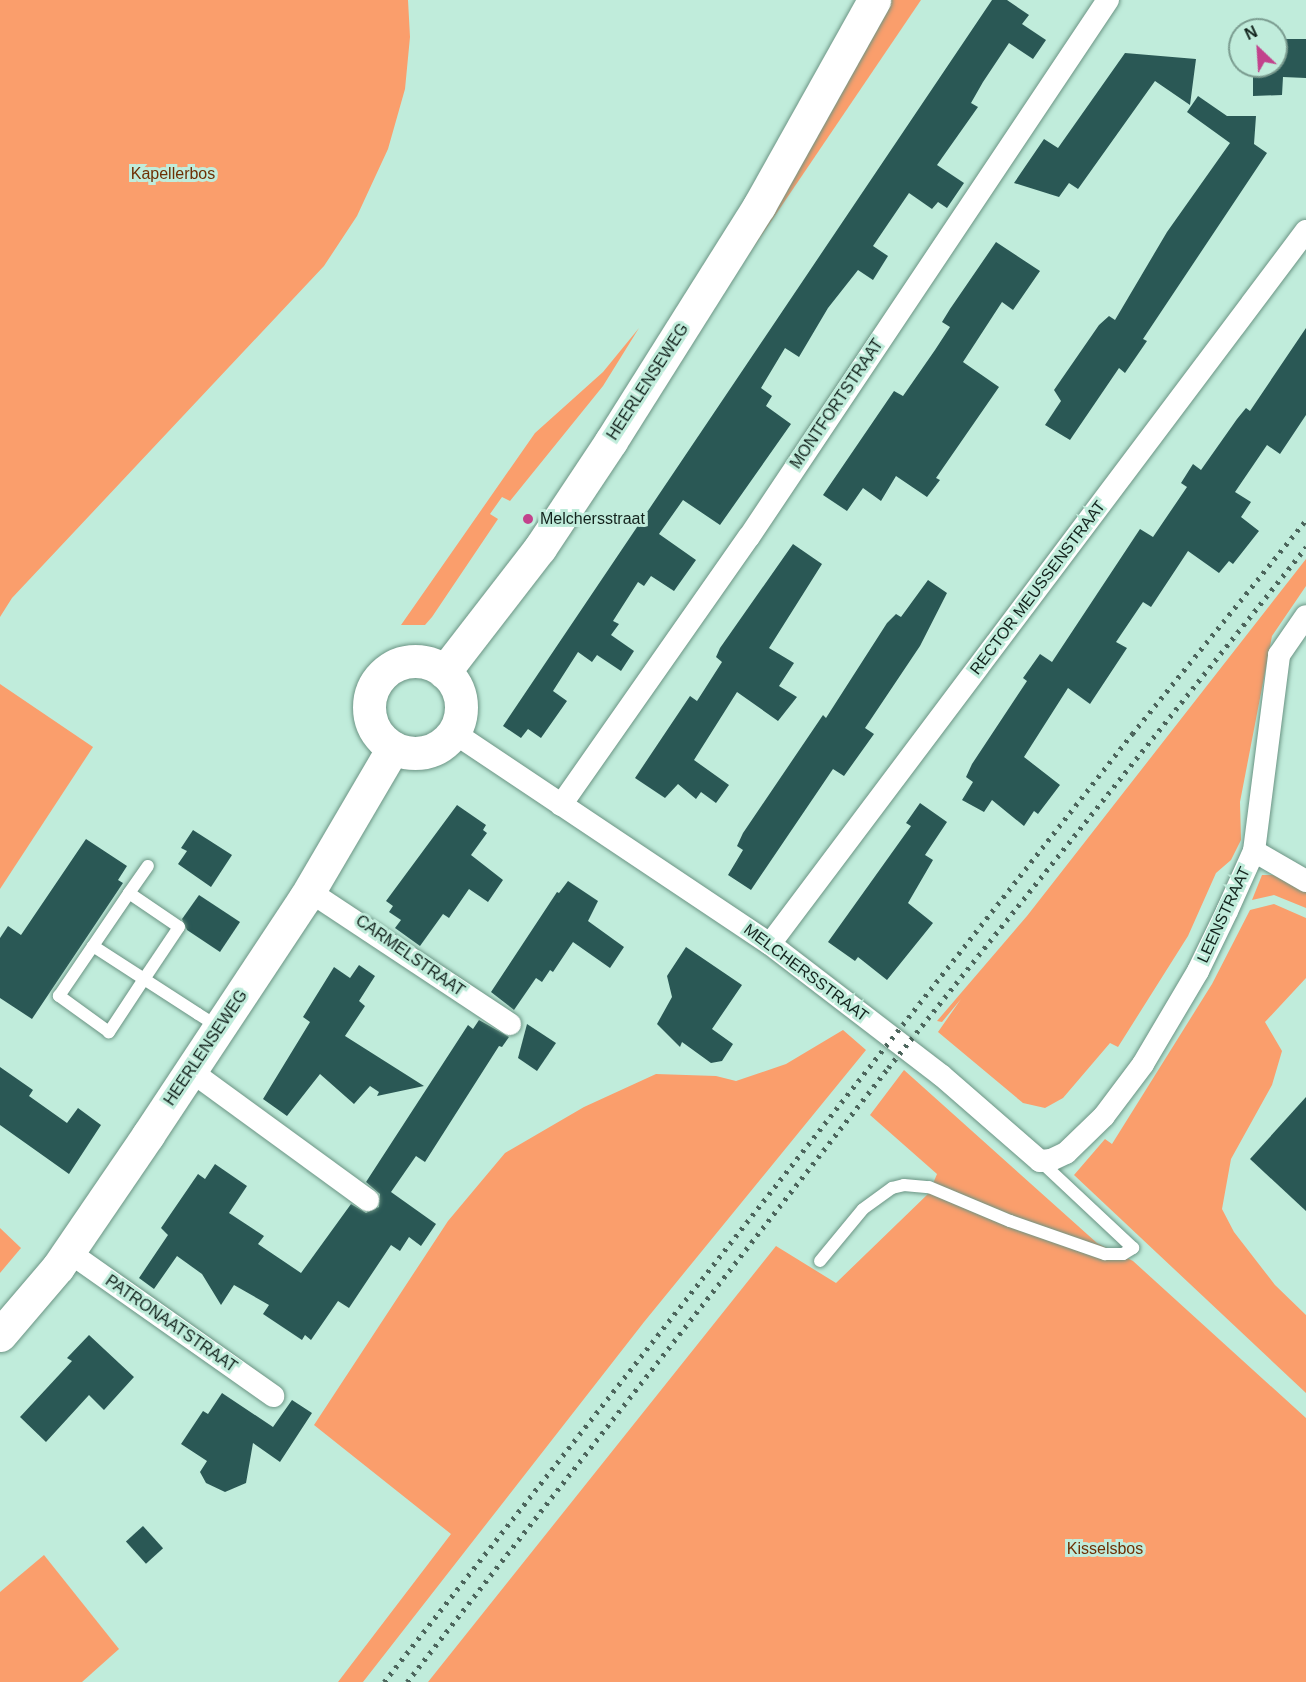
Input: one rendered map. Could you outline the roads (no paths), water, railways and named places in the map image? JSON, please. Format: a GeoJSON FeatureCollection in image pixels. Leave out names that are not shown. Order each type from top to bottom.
{"type":"FeatureCollection","features":[{"type":"Feature","properties":{"kind":"main road","name":"HEERLENSEWEG"},"geometry":{"type":"LineString","coordinates":[[830,78],[860,0]]}},
{"type":"Feature","properties":{"kind":"main road","name":"HEERLENSEWEG"},"geometry":{"type":"LineString","coordinates":[[444,672],[540,548],[611,441],[748,225],[874,0]]}},
{"type":"Feature","properties":{"kind":"main road"},"geometry":{"type":"LineString","coordinates":[[408,662],[427,663],[444,672],[460,700],[453,732],[433,750],[406,753],[393,748],[379,736],[370,719],[371,694],[376,682],[390,669],[408,662]]}},
{"type":"Feature","properties":{"kind":"main road","name":"HEERLENSEWEG"},"geometry":{"type":"LineString","coordinates":[[0,1335],[69,1252],[220,1028],[309,891],[393,748]]}},
{"type":"Feature","properties":{"kind":"street","name":"MONTFORTSTRAAT"},"geometry":{"type":"LineString","coordinates":[[561,805],[749,537],[1108,0]]}},
{"type":"Feature","properties":{"kind":"street","name":"RECTOR MEUSSENSTRAAT"},"geometry":{"type":"LineString","coordinates":[[770,944],[1306,231]]}},
{"type":"Feature","properties":{"kind":"street","name":"LEENSTRAAT"},"geometry":{"type":"LineString","coordinates":[[1040,1161],[1066,1154],[1104,1116],[1143,1064],[1197,971],[1254,851],[1279,655],[1306,616]]}},
{"type":"Feature","properties":{"kind":"street","name":"MELCHERSSTRAAT"},"geometry":{"type":"LineString","coordinates":[[453,732],[770,944],[941,1074],[1040,1161]]}},
{"type":"Feature","properties":{"kind":"street"},"geometry":{"type":"LineString","coordinates":[[1254,851],[1306,881]]}},
{"type":"Feature","properties":{"kind":"street","name":"CARMELSTRAAT"},"geometry":{"type":"LineString","coordinates":[[309,891],[346,912],[510,1024]]}},
{"type":"Feature","properties":{"kind":"street"},"geometry":{"type":"LineString","coordinates":[[191,1071],[368,1200]]}},
{"type":"Feature","properties":{"kind":"street","name":"PATRONAATSTRAAT"},"geometry":{"type":"LineString","coordinates":[[69,1252],[273,1396]]}},
{"type":"Feature","properties":{"kind":"lane"},"geometry":{"type":"LineString","coordinates":[[129,893],[179,927],[109,1032],[59,996],[129,893],[148,866]]}},
{"type":"Feature","properties":{"kind":"lane"},"geometry":{"type":"LineString","coordinates":[[93,946],[220,1028]]}},
{"type":"Feature","properties":{"kind":"lane","name":"MELCHERSSTRAAT"},"geometry":{"type":"LineString","coordinates":[[820,1261],[863,1209],[904,1185],[929,1187],[1010,1221],[1105,1254],[1123,1254],[1133,1248],[1040,1161]]}},
{"type":"Feature","properties":{"kind":"railway"},"geometry":{"type":"LineString","coordinates":[[384,1682],[1132,734],[1306,520]]}},
{"type":"Feature","properties":{"kind":"railway"},"geometry":{"type":"LineString","coordinates":[[407,1682],[888,1068],[1306,547]]}},
{"type":"Feature","properties":{"kind":"place","name":"Melchersstraat"},"geometry":{"type":"Point","coordinates":[528,519]}},
{"type":"Feature","properties":{"kind":"park label","name":"Kapellerbos"},"geometry":{"type":"Point","coordinates":[173,174]}},
{"type":"Feature","properties":{"kind":"park label","name":"Kisselsbos"},"geometry":{"type":"Point","coordinates":[1105,1549]}}]}
